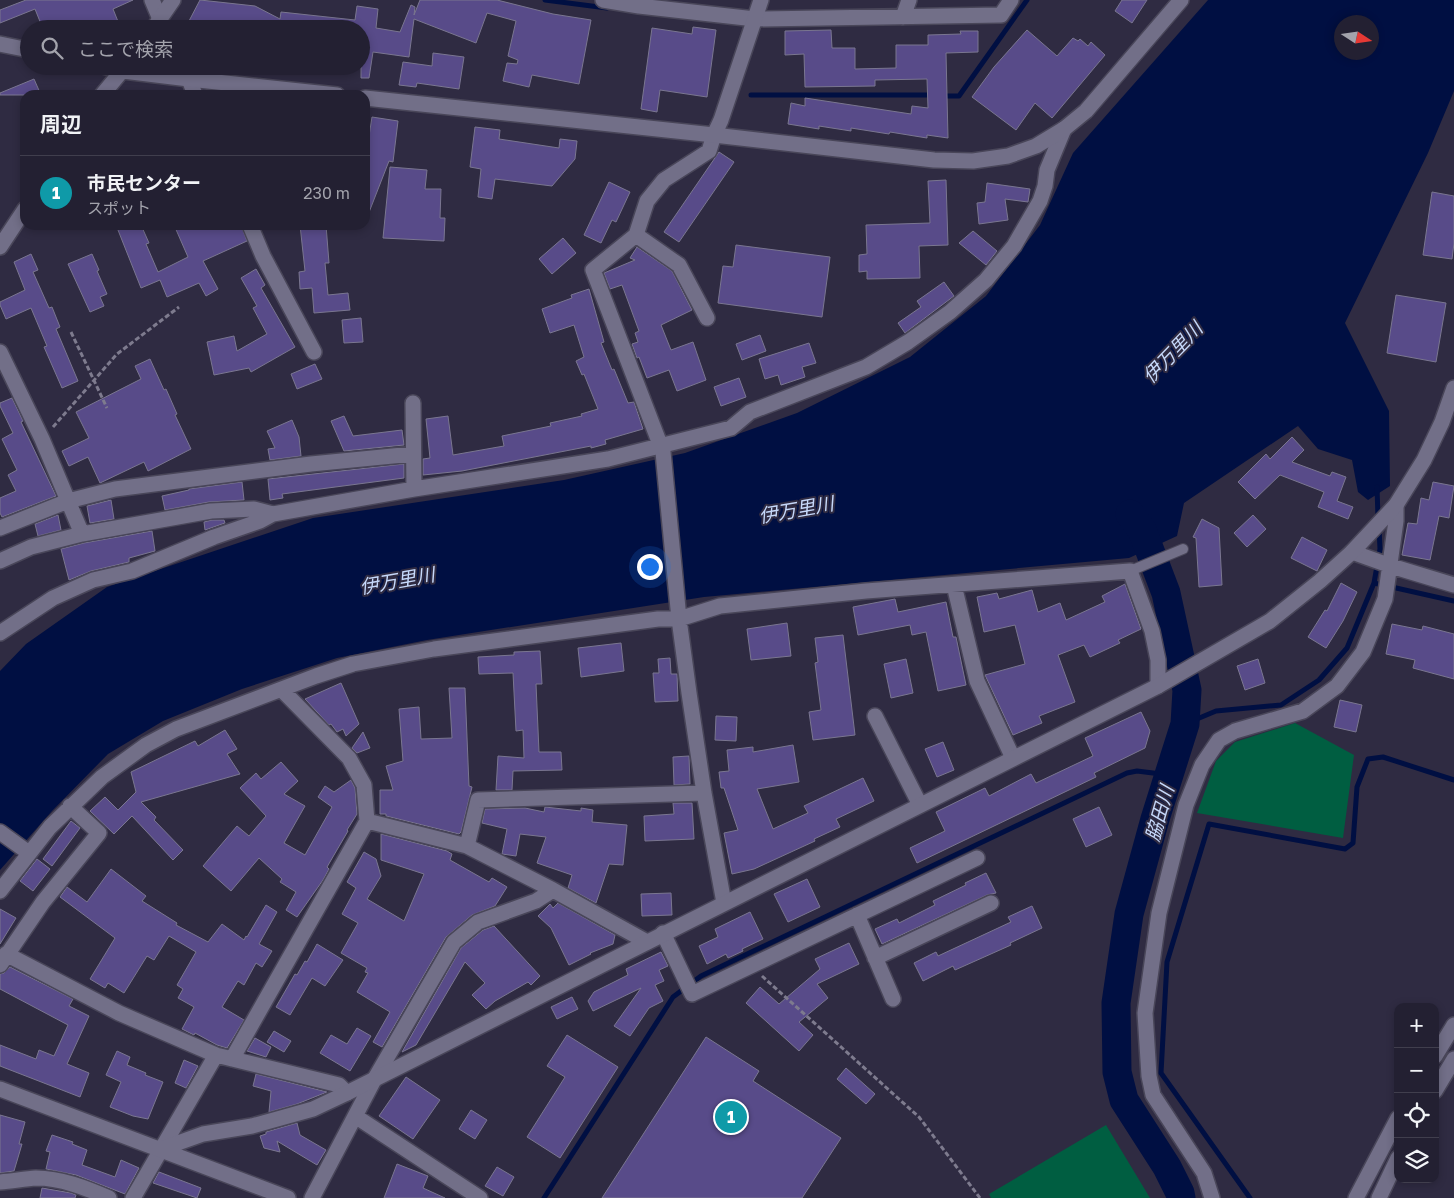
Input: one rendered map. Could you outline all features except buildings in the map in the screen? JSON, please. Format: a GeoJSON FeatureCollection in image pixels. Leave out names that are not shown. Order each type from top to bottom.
{"type":"FeatureCollection","features":[{"type":"Feature","properties":{"kind":"street"},"geometry":{"type":"LineString","coordinates":[[152,0],[155,20]]}},
{"type":"Feature","properties":{"kind":"street"},"geometry":{"type":"LineString","coordinates":[[159,20],[173,0]]}},
{"type":"Feature","properties":{"kind":"street"},"geometry":{"type":"LineString","coordinates":[[603,0],[640,3],[755,19],[1000,15],[1011,0]]}},
{"type":"Feature","properties":{"kind":"street"},"geometry":{"type":"LineString","coordinates":[[724,902],[704,793],[680,613],[662,448],[593,270],[636,235],[647,202],[664,180],[709,151],[761,0]]}},
{"type":"Feature","properties":{"kind":"street"},"geometry":{"type":"LineString","coordinates":[[903,17],[908,0]]}},
{"type":"Feature","properties":{"kind":"street"},"geometry":{"type":"LineString","coordinates":[[370,99],[934,160],[973,161],[1008,156],[1036,146],[1064,129],[1086,110],[1181,0]]}},
{"type":"Feature","properties":{"kind":"street"},"geometry":{"type":"LineString","coordinates":[[0,44],[20,48]]}},
{"type":"Feature","properties":{"kind":"street"},"geometry":{"type":"LineString","coordinates":[[106,90],[118,75]]}},
{"type":"Feature","properties":{"kind":"street"},"geometry":{"type":"LineString","coordinates":[[165,75],[291,90]]}},
{"type":"Feature","properties":{"kind":"street"},"geometry":{"type":"LineString","coordinates":[[189,79],[194,90]]}},
{"type":"Feature","properties":{"kind":"street"},"geometry":{"type":"LineString","coordinates":[[0,633],[53,598],[93,580],[132,571],[214,537],[260,522],[273,514],[414,489],[608,459],[662,448],[731,428],[750,412],[866,366],[908,342],[950,312],[986,280],[1014,246],[1040,201],[1045,186],[1047,170],[1064,129]]}},
{"type":"Feature","properties":{"kind":"street"},"geometry":{"type":"LineString","coordinates":[[0,247],[20,217]]}},
{"type":"Feature","properties":{"kind":"street"},"geometry":{"type":"LineString","coordinates":[[252,230],[263,256],[314,352]]}},
{"type":"Feature","properties":{"kind":"street"},"geometry":{"type":"LineString","coordinates":[[636,235],[679,265],[707,318]]}},
{"type":"Feature","properties":{"kind":"street"},"geometry":{"type":"LineString","coordinates":[[0,352],[42,439],[82,534]]}},
{"type":"Feature","properties":{"kind":"street"},"geometry":{"type":"LineString","coordinates":[[161,1149],[202,1134],[252,1126],[313,1109],[348,1093],[724,902],[1158,686],[1270,621],[1320,581],[1352,552],[1396,505],[1424,460],[1442,422],[1454,388]]}},
{"type":"Feature","properties":{"kind":"street"},"geometry":{"type":"LineString","coordinates":[[413,403],[414,489]]}},
{"type":"Feature","properties":{"kind":"street"},"geometry":{"type":"LineString","coordinates":[[0,528],[68,501],[115,489],[311,464],[413,454]]}},
{"type":"Feature","properties":{"kind":"street"},"geometry":{"type":"LineString","coordinates":[[1212,1198],[1204,1173],[1154,1095],[1149,1076],[1145,1013],[1157,922],[1186,804],[1202,765],[1219,740],[1235,731],[1303,711],[1337,686],[1363,652],[1385,599],[1391,566],[1396,505]]}},
{"type":"Feature","properties":{"kind":"street"},"geometry":{"type":"LineString","coordinates":[[0,561],[31,547],[82,534],[211,511],[254,509],[273,514]]}},
{"type":"Feature","properties":{"kind":"street"},"geometry":{"type":"LineString","coordinates":[[1352,552],[1454,585]]}},
{"type":"Feature","properties":{"kind":"street"},"geometry":{"type":"LineString","coordinates":[[0,891],[29,853],[70,806],[102,777],[146,745],[176,730],[230,708],[316,676],[353,664],[434,648],[658,619],[720,606],[866,591],[1130,571],[1152,631],[1158,660],[1158,686]]}},
{"type":"Feature","properties":{"kind":"street"},"geometry":{"type":"LineString","coordinates":[[954,585],[977,681],[1013,758]]}},
{"type":"Feature","properties":{"kind":"street"},"geometry":{"type":"LineString","coordinates":[[232,1059],[367,821],[364,785],[349,758],[282,690]]}},
{"type":"Feature","properties":{"kind":"street"},"geometry":{"type":"LineString","coordinates":[[875,716],[920,805]]}},
{"type":"Feature","properties":{"kind":"street"},"geometry":{"type":"LineString","coordinates":[[467,846],[478,800],[704,793]]}},
{"type":"Feature","properties":{"kind":"street"},"geometry":{"type":"LineString","coordinates":[[70,806],[98,833],[44,902],[3,959],[119,1014],[216,1055],[338,1085],[348,1093]]}},
{"type":"Feature","properties":{"kind":"street"},"geometry":{"type":"LineString","coordinates":[[367,821],[467,846],[553,890],[647,942]]}},
{"type":"Feature","properties":{"kind":"street"},"geometry":{"type":"LineString","coordinates":[[0,832],[29,853]]}},
{"type":"Feature","properties":{"kind":"street"},"geometry":{"type":"LineString","coordinates":[[663,933],[692,994],[977,858]]}},
{"type":"Feature","properties":{"kind":"street"},"geometry":{"type":"LineString","coordinates":[[312,1198],[374,1080],[454,942],[478,922],[536,901],[553,890]]}},
{"type":"Feature","properties":{"kind":"street"},"geometry":{"type":"LineString","coordinates":[[876,958],[991,903]]}},
{"type":"Feature","properties":{"kind":"street"},"geometry":{"type":"LineString","coordinates":[[857,915],[893,999]]}},
{"type":"Feature","properties":{"kind":"street"},"geometry":{"type":"LineString","coordinates":[[1439,1049],[1454,1025]]}},
{"type":"Feature","properties":{"kind":"street"},"geometry":{"type":"LineString","coordinates":[[133,1198],[216,1055]]}},
{"type":"Feature","properties":{"kind":"street"},"geometry":{"type":"LineString","coordinates":[[1439,1084],[1454,1059]]}},
{"type":"Feature","properties":{"kind":"street"},"geometry":{"type":"LineString","coordinates":[[0,1088],[288,1198]]}},
{"type":"Feature","properties":{"kind":"street"},"geometry":{"type":"LineString","coordinates":[[355,1116],[480,1198]]}},
{"type":"Feature","properties":{"kind":"street"},"geometry":{"type":"LineString","coordinates":[[1356,1198],[1394,1126]]}},
{"type":"Feature","properties":{"kind":"street"},"geometry":{"type":"LineString","coordinates":[[1379,1198],[1394,1166]]}},
{"type":"Feature","properties":{"kind":"street"},"geometry":{"type":"LineString","coordinates":[[0,1182],[37,1178],[55,1180],[90,1190],[109,1198]]}},
{"type":"Feature","properties":{"kind":"lane"},"geometry":{"type":"LineString","coordinates":[[1130,571],[1183,550]]}},
{"type":"Feature","properties":{"kind":"path"},"geometry":{"type":"LineString","coordinates":[[42,439],[117,354],[179,307]]}},
{"type":"Feature","properties":{"kind":"path"},"geometry":{"type":"LineString","coordinates":[[71,332],[107,408]]}},
{"type":"Feature","properties":{"kind":"path"},"geometry":{"type":"LineString","coordinates":[[750,966],[919,1117],[980,1198]]}},
{"type":"Feature","properties":{"kind":"green space"},"geometry":{"type":"Polygon","coordinates":[[[1295,723],[1354,755],[1343,838],[1197,813],[1216,761],[1235,742],[1295,723]]]}},
{"type":"Feature","properties":{"kind":"green space"},"geometry":{"type":"Polygon","coordinates":[[[1106,1125],[1150,1198],[991,1198],[989,1194],[1106,1125]]]}},
{"type":"Feature","properties":{"kind":"water","name":"伊万里川"},"geometry":{"type":"Polygon","coordinates":[[[1208,0],[1454,0],[1454,91],[1428,153],[1345,323],[1389,411],[1390,486],[1368,500],[1358,492],[1352,460],[1318,449],[1298,426],[1184,503],[1177,536],[1129,558],[704,597],[427,640],[337,658],[242,689],[163,721],[108,754],[52,811],[0,870],[0,671],[26,644],[107,587],[313,518],[564,480],[685,453],[797,413],[910,357],[986,296],[1040,225],[1073,153],[1208,0]]]}},
{"type":"Feature","properties":{"kind":"waterway"},"geometry":{"type":"LineString","coordinates":[[545,0],[607,8]]}},
{"type":"Feature","properties":{"kind":"waterway"},"geometry":{"type":"LineString","coordinates":[[942,96],[959,96],[1027,0]]}},
{"type":"Feature","properties":{"kind":"waterway"},"geometry":{"type":"LineString","coordinates":[[751,95],[933,95]]}},
{"type":"Feature","properties":{"kind":"waterway"},"geometry":{"type":"LineString","coordinates":[[1377,487],[1378,518]]}},
{"type":"Feature","properties":{"kind":"waterway","name":"脇田川"},"geometry":{"type":"LineString","coordinates":[[1130,514],[1142,530],[1166,593],[1187,690],[1185,724],[1155,819],[1129,914],[1116,1003],[1117,1072],[1124,1100],[1167,1167],[1181,1198]]}},
{"type":"Feature","properties":{"kind":"waterway"},"geometry":{"type":"LineString","coordinates":[[1185,724],[1216,711],[1281,705],[1319,680],[1347,648],[1374,583],[1380,549],[1379,527]]}},
{"type":"Feature","properties":{"kind":"waterway"},"geometry":{"type":"LineString","coordinates":[[1374,583],[1454,601]]}},
{"type":"Feature","properties":{"kind":"waterway"},"geometry":{"type":"LineString","coordinates":[[1250,1198],[1161,1073],[1167,962],[1209,824],[1345,849],[1353,843],[1357,787],[1368,759],[1383,757],[1454,780]]}},
{"type":"Feature","properties":{"kind":"waterway"},"geometry":{"type":"LineString","coordinates":[[544,1198],[673,997],[701,976],[1127,773],[1137,771],[1169,775]]}},
{"type":"Feature","properties":{"kind":"place","name":"市民センター"},"geometry":{"type":"Point","coordinates":[731,1117]}}]}
